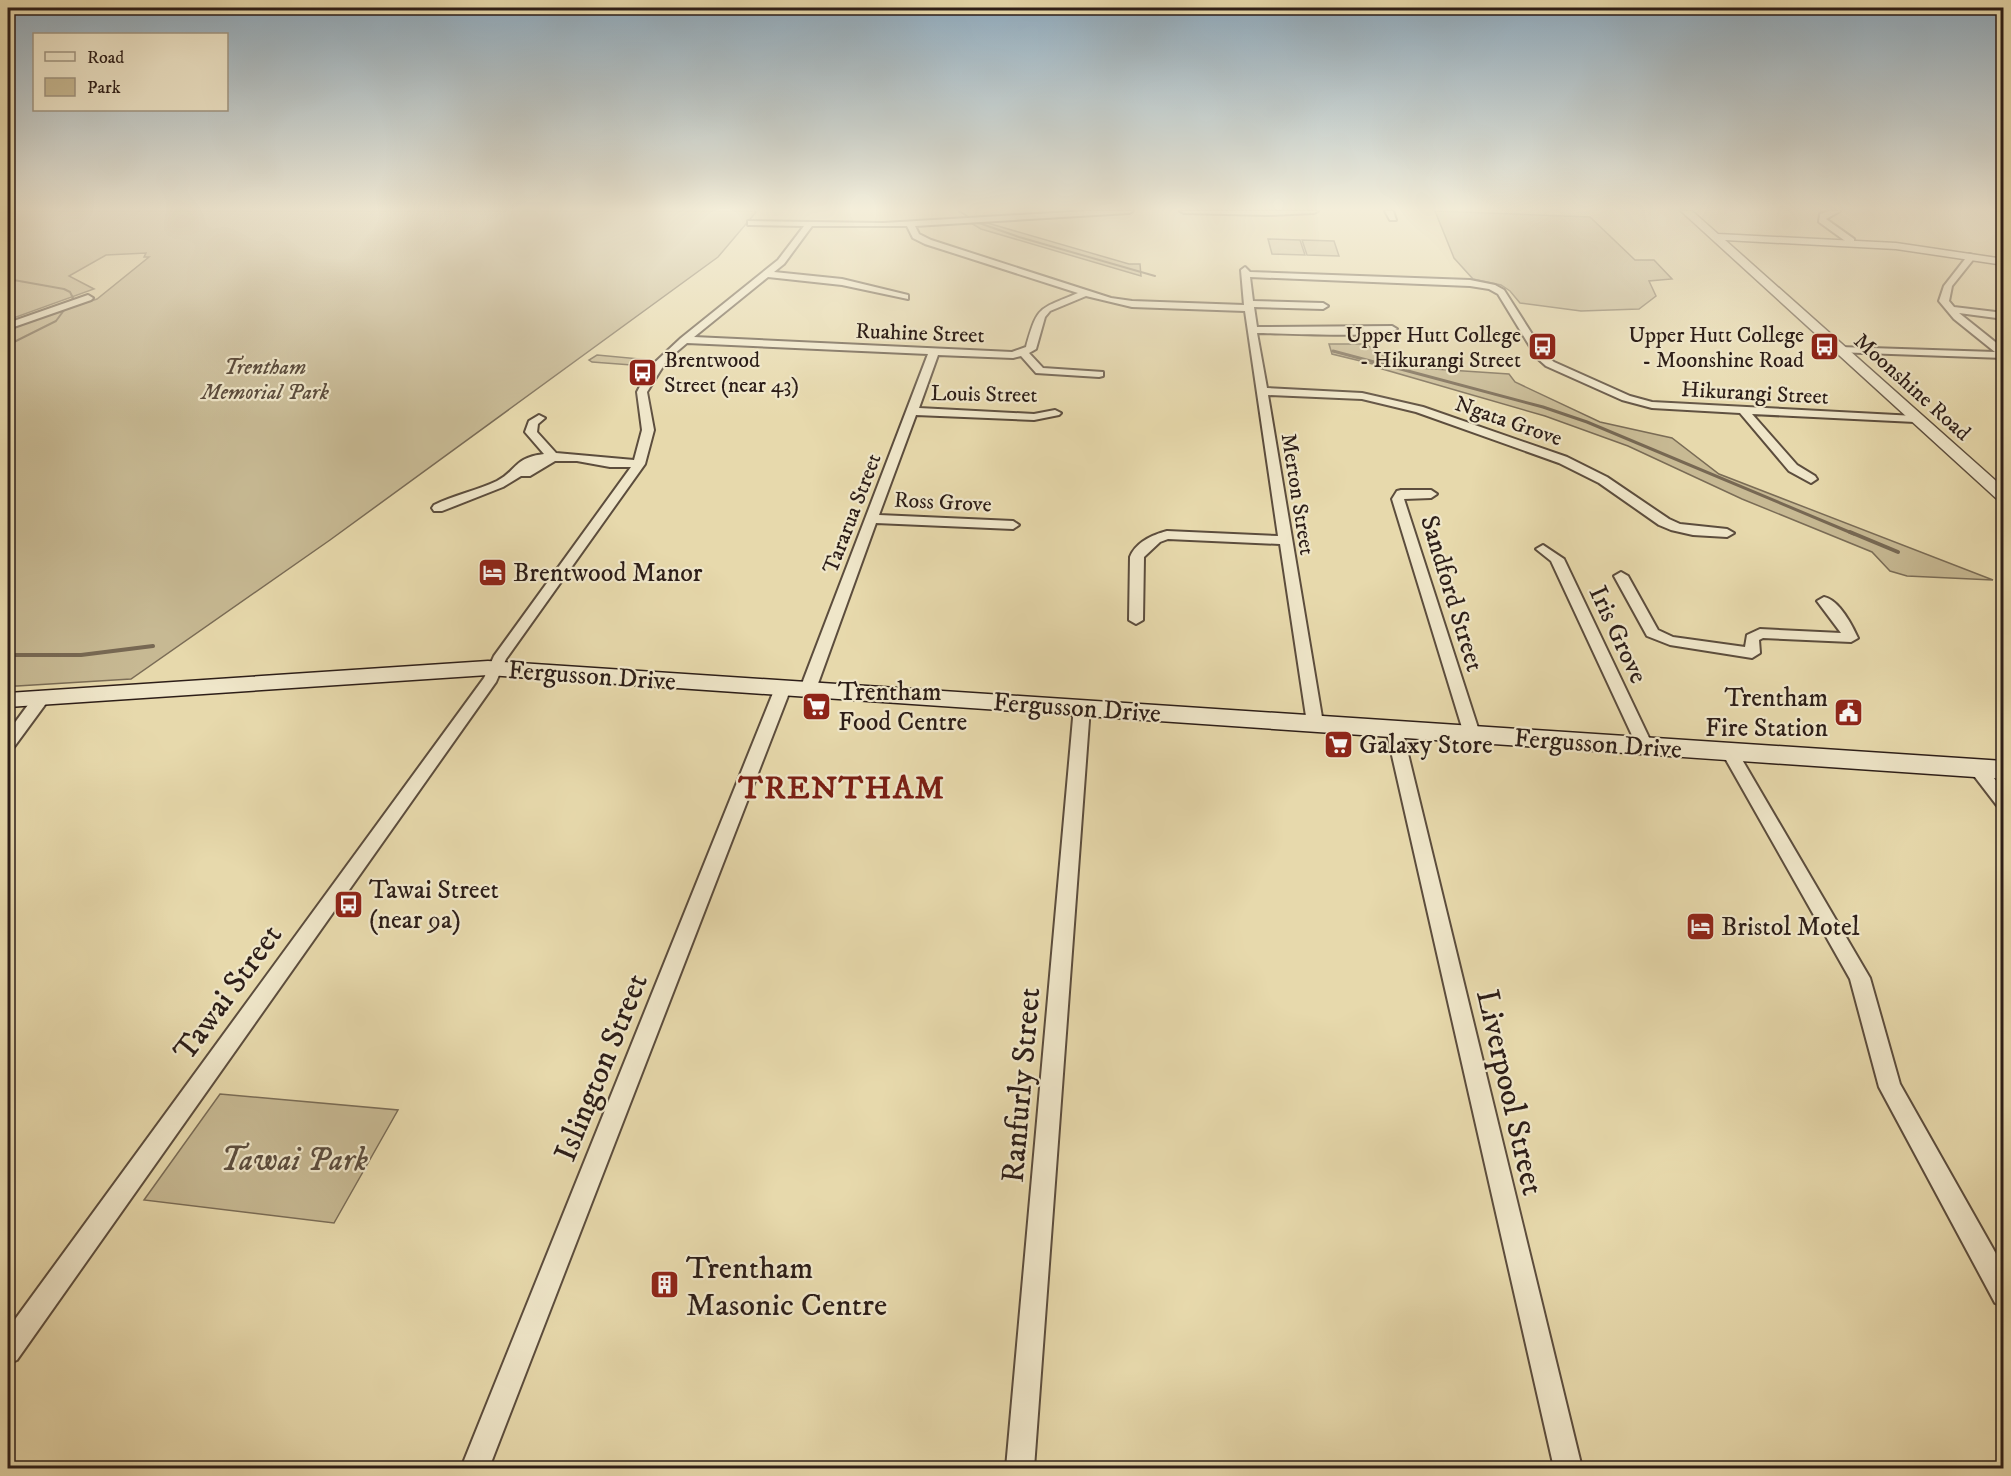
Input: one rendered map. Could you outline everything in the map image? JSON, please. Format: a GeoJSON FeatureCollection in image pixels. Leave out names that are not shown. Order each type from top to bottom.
{"type":"FeatureCollection","features":[{"type":"Feature","properties":{"kind":"main road","name":"Fergusson Drive"},"geometry":{"type":"LineString","coordinates":[[8,700],[454,668],[497,668],[2004,770]]}},
{"type":"Feature","properties":{"kind":"street","name":"Tawai Street"},"geometry":{"type":"LineString","coordinates":[[8,1351],[497,668],[498,660],[639,464],[648,438],[642,398],[644,387],[663,358],[760,280]]}},
{"type":"Feature","properties":{"kind":"street"},"geometry":{"type":"LineString","coordinates":[[822,280],[842,282],[906,297]]}},
{"type":"Feature","properties":{"kind":"street"},"geometry":{"type":"LineString","coordinates":[[1045,280],[1132,304],[1323,306]]}},
{"type":"Feature","properties":{"kind":"street","name":"Merton Street"},"geometry":{"type":"LineString","coordinates":[[1246,280],[1284,540],[1315,723]]}},
{"type":"Feature","properties":{"kind":"street","name":"Hikurangi Street"},"geometry":{"type":"LineString","coordinates":[[1406,280],[1470,283],[1492,287],[1501,292],[1542,358],[1559,369],[1639,402],[1674,408],[1915,419]]}},
{"type":"Feature","properties":{"kind":"street","name":"Moonshine Road"},"geometry":{"type":"LineString","coordinates":[[1762,280],[2004,497]]}},
{"type":"Feature","properties":{"kind":"street"},"geometry":{"type":"LineString","coordinates":[[1953,280],[1948,286],[1944,301],[1949,309],[2004,355]]}},
{"type":"Feature","properties":{"kind":"street"},"geometry":{"type":"LineString","coordinates":[[1086,293],[1047,309],[1040,316],[1033,346],[1024,353],[1040,371],[1099,374]]}},
{"type":"Feature","properties":{"kind":"street"},"geometry":{"type":"LineString","coordinates":[[8,326],[88,298]]}},
{"type":"Feature","properties":{"kind":"street"},"geometry":{"type":"LineString","coordinates":[[1949,309],[2004,316]]}},
{"type":"Feature","properties":{"kind":"street"},"geometry":{"type":"LineString","coordinates":[[1252,330],[1363,332],[1392,329]]}},
{"type":"Feature","properties":{"kind":"street","name":"Ruahine Street"},"geometry":{"type":"LineString","coordinates":[[684,340],[1005,355],[1024,353]]}},
{"type":"Feature","properties":{"kind":"street"},"geometry":{"type":"LineString","coordinates":[[1839,350],[2004,355]]}},
{"type":"Feature","properties":{"kind":"street","name":"Tararua Street"},"geometry":{"type":"LineString","coordinates":[[808,689],[934,352]]}},
{"type":"Feature","properties":{"kind":"street","name":"Ngata Grove"},"geometry":{"type":"LineString","coordinates":[[1262,391],[1362,396],[1419,409],[1563,460],[1604,480],[1664,522],[1676,527],[1693,531],[1727,533]]}},
{"type":"Feature","properties":{"kind":"street","name":"Louis Street"},"geometry":{"type":"LineString","coordinates":[[912,411],[1035,417],[1055,413]]}},
{"type":"Feature","properties":{"kind":"street"},"geometry":{"type":"LineString","coordinates":[[1744,411],[1793,468],[1811,479]]}},
{"type":"Feature","properties":{"kind":"street"},"geometry":{"type":"LineString","coordinates":[[539,417],[533,423],[531,432],[552,458]]}},
{"type":"Feature","properties":{"kind":"street"},"geometry":{"type":"LineString","coordinates":[[438,508],[466,489],[497,487],[518,473],[525,473],[552,458],[577,457],[610,463],[639,464]]}},
{"type":"Feature","properties":{"kind":"street","name":"Sandford Street"},"geometry":{"type":"LineString","coordinates":[[1431,494],[1401,494],[1398,499],[1472,734]]}},
{"type":"Feature","properties":{"kind":"street","name":"Ross Grove"},"geometry":{"type":"LineString","coordinates":[[872,519],[1013,525]]}},
{"type":"Feature","properties":{"kind":"street"},"geometry":{"type":"LineString","coordinates":[[1136,620],[1137,557],[1144,547],[1155,539],[1182,534],[1284,540]]}},
{"type":"Feature","properties":{"kind":"street","name":"Iris Grove"},"geometry":{"type":"LineString","coordinates":[[1543,549],[1557,559],[1645,746]]}},
{"type":"Feature","properties":{"kind":"street"},"geometry":{"type":"LineString","coordinates":[[1621,576],[1652,633],[1670,641],[1752,653],[1752,638],[1760,633],[1851,638],[1844,624],[1824,601]]}},
{"type":"Feature","properties":{"kind":"street","name":"Islington Street"},"geometry":{"type":"LineString","coordinates":[[475,1468],[783,688]]}},
{"type":"Feature","properties":{"kind":"street"},"geometry":{"type":"LineString","coordinates":[[8,742],[42,699]]}},
{"type":"Feature","properties":{"kind":"street","name":"Ranfurly Street"},"geometry":{"type":"LineString","coordinates":[[1020,1468],[1082,707]]}},
{"type":"Feature","properties":{"kind":"street","name":"Liverpool Street"},"geometry":{"type":"LineString","coordinates":[[1394,729],[1568,1468]]}},
{"type":"Feature","properties":{"kind":"street"},"geometry":{"type":"LineString","coordinates":[[1729,751],[1860,978],[1890,1087],[2004,1294]]}},
{"type":"Feature","properties":{"kind":"street"},"geometry":{"type":"LineString","coordinates":[[1976,768],[2004,803]]}},
{"type":"Feature","properties":{"kind":"green space","name":"Trentham Memorial Park"},"geometry":{"type":"Polygon","coordinates":[[[8,280],[76,280],[94,289],[8,320],[8,280]]]}},
{"type":"Feature","properties":{"kind":"green space","name":"Trentham Memorial Park"},"geometry":{"type":"Polygon","coordinates":[[[121,280],[687,280],[330,540],[131,679],[8,686],[8,328],[97,299],[121,280]]]}},
{"type":"Feature","properties":{"kind":"green space"},"geometry":{"type":"Polygon","coordinates":[[[1477,280],[1662,280],[1649,281],[1656,296],[1639,309],[1581,311],[1520,303],[1510,291],[1501,285],[1477,280]]]}},
{"type":"Feature","properties":{"kind":"green space"},"geometry":{"type":"Polygon","coordinates":[[[1329,344],[1365,344],[1391,360],[1419,368],[1509,374],[1515,382],[1600,422],[1672,438],[1719,474],[1993,580],[1907,576],[1890,571],[1872,552],[1742,499],[1628,446],[1545,416],[1379,368],[1377,365],[1332,354],[1329,344]]]}},
{"type":"Feature","properties":{"kind":"green space"},"geometry":{"type":"Polygon","coordinates":[[[597,355],[651,360],[645,366],[589,360],[597,355]]]}},
{"type":"Feature","properties":{"kind":"green space","name":"Tawai Park"},"geometry":{"type":"Polygon","coordinates":[[[220,1094],[398,1110],[334,1223],[144,1200],[220,1094]]]}},
{"type":"Feature","properties":{"kind":"waterway"},"geometry":{"type":"LineString","coordinates":[[8,345],[56,321],[73,298],[70,292],[64,289],[13,280]]}},
{"type":"Feature","properties":{"kind":"waterway"},"geometry":{"type":"LineString","coordinates":[[1336,352],[1333,351],[1543,407],[1587,422],[1854,534]]}},
{"type":"Feature","properties":{"kind":"waterway"},"geometry":{"type":"LineString","coordinates":[[1850,532],[1898,552]]}},
{"type":"Feature","properties":{"kind":"waterway"},"geometry":{"type":"LineString","coordinates":[[8,655],[81,655],[153,646]]}},
{"type":"Feature","properties":{"kind":"place","name":"Upper Hutt College - Hikurangi Street"},"geometry":{"type":"Point","coordinates":[1542,347]}},
{"type":"Feature","properties":{"kind":"place","name":"Upper Hutt College - Moonshine Road"},"geometry":{"type":"Point","coordinates":[1825,347]}},
{"type":"Feature","properties":{"kind":"place","name":"Brentwood Street (near 43)"},"geometry":{"type":"Point","coordinates":[643,372]}},
{"type":"Feature","properties":{"kind":"place","name":"Brentwood Manor"},"geometry":{"type":"Point","coordinates":[492,572]}},
{"type":"Feature","properties":{"kind":"place","name":"Trentham Food Centre"},"geometry":{"type":"Point","coordinates":[817,706]}},
{"type":"Feature","properties":{"kind":"place","name":"Trentham Fire Station"},"geometry":{"type":"Point","coordinates":[1849,712]}},
{"type":"Feature","properties":{"kind":"place","name":"Galaxy Store"},"geometry":{"type":"Point","coordinates":[1338,744]}},
{"type":"Feature","properties":{"kind":"place","name":"Tawai Street (near 9a)"},"geometry":{"type":"Point","coordinates":[348,904]}},
{"type":"Feature","properties":{"kind":"place","name":"Bristol Motel"},"geometry":{"type":"Point","coordinates":[1700,926]}},
{"type":"Feature","properties":{"kind":"place","name":"Trentham Masonic Centre"},"geometry":{"type":"Point","coordinates":[665,1285]}},
{"type":"Feature","properties":{"kind":"district","name":"TRENTHAM"},"geometry":{"type":"Point","coordinates":[842,787]}}]}
